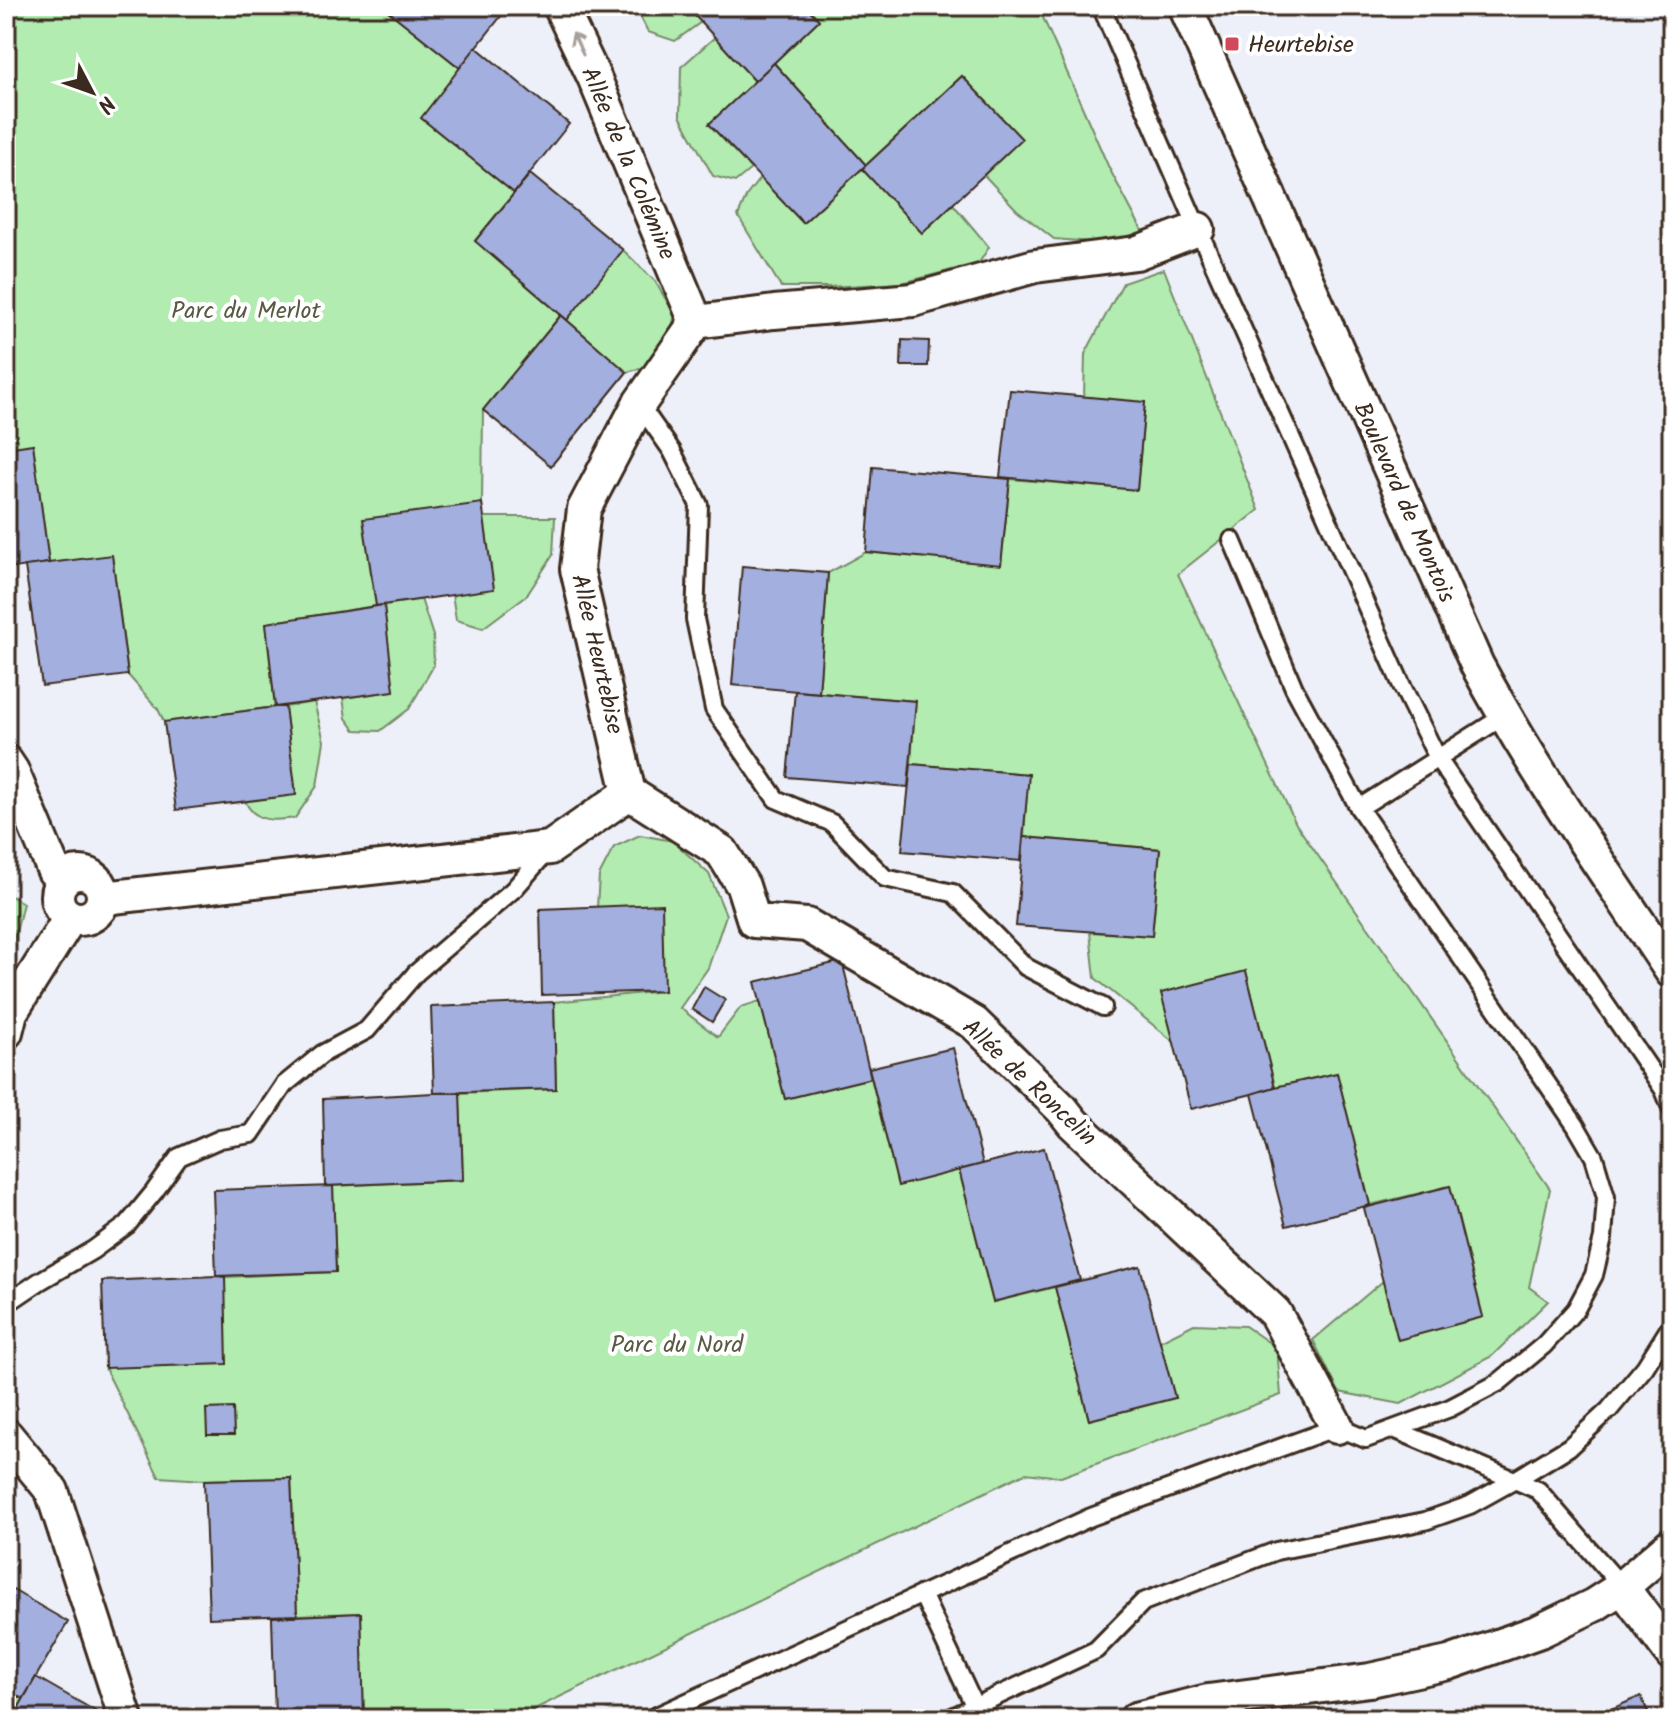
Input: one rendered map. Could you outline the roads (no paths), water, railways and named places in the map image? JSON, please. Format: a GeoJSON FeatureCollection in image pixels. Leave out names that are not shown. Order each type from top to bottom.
{"type":"FeatureCollection","features":[{"type":"Feature","properties":{"kind":"street","name":"Allée de la Colémine"},"geometry":{"type":"LineString","coordinates":[[560,6],[594,77],[696,322]]}},
{"type":"Feature","properties":{"kind":"street","name":"Boulevard de Montois"},"geometry":{"type":"LineString","coordinates":[[1185,6],[1471,651],[1533,764],[1672,972]]}},
{"type":"Feature","properties":{"kind":"street"},"geometry":{"type":"LineString","coordinates":[[696,322],[913,300],[1035,266],[1136,253],[1198,229]]}},
{"type":"Feature","properties":{"kind":"street","name":"Allée Heurtebise"},"geometry":{"type":"LineString","coordinates":[[629,793],[577,569],[584,509],[639,404],[696,322]]}},
{"type":"Feature","properties":{"kind":"street"},"geometry":{"type":"LineString","coordinates":[[6,762],[54,871],[63,880]]}},
{"type":"Feature","properties":{"kind":"street"},"geometry":{"type":"LineString","coordinates":[[104,898],[550,848],[629,793]]}},
{"type":"Feature","properties":{"kind":"street","name":"Allée de Roncelin"},"geometry":{"type":"LineString","coordinates":[[629,793],[722,852],[743,886],[754,921],[807,925],[974,1023],[1073,1123],[1275,1313],[1337,1427]]}},
{"type":"Feature","properties":{"kind":"street"},"geometry":{"type":"LineString","coordinates":[[80,872],[98,880],[104,898],[95,914],[79,920],[62,912],[56,896],[63,880],[80,872]]}},
{"type":"Feature","properties":{"kind":"street"},"geometry":{"type":"LineString","coordinates":[[6,1032],[11,1012],[70,918]]}},
{"type":"Feature","properties":{"kind":"street"},"geometry":{"type":"LineString","coordinates":[[6,1435],[52,1491],[126,1719]]}},
{"type":"Feature","properties":{"kind":"street"},"geometry":{"type":"LineString","coordinates":[[1136,1719],[1208,1701],[1370,1680],[1449,1663],[1540,1631],[1594,1605],[1622,1587],[1672,1544]]}},
{"type":"Feature","properties":{"kind":"street"},"geometry":{"type":"LineString","coordinates":[[1622,1587],[1672,1654]]}},
{"type":"Feature","properties":{"kind":"lane"},"geometry":{"type":"LineString","coordinates":[[1101,6],[1403,688],[1438,759],[1664,1090],[1672,1110]]}},
{"type":"Feature","properties":{"kind":"lane"},"geometry":{"type":"LineString","coordinates":[[639,404],[672,451],[699,505],[695,619],[714,709],[776,799],[832,823],[885,878],[953,893],[1026,967],[1103,1007]]}},
{"type":"Feature","properties":{"kind":"lane"},"geometry":{"type":"LineString","coordinates":[[650,1719],[1091,1517],[1337,1427],[1366,1439],[1450,1408],[1498,1383],[1544,1345],[1576,1309],[1594,1275],[1603,1238],[1606,1197],[1594,1157],[1359,808],[1294,688],[1232,540]]}},
{"type":"Feature","properties":{"kind":"lane"},"geometry":{"type":"LineString","coordinates":[[1359,808],[1504,716]]}},
{"type":"Feature","properties":{"kind":"lane"},"geometry":{"type":"LineString","coordinates":[[6,1304],[127,1225],[179,1157],[220,1139],[251,1134],[284,1085],[322,1054],[367,1030],[416,973],[514,889],[550,848]]}},
{"type":"Feature","properties":{"kind":"lane"},"geometry":{"type":"LineString","coordinates":[[948,1719],[1096,1650],[1143,1602],[1276,1551],[1425,1521],[1470,1505],[1569,1447],[1609,1410],[1645,1367],[1672,1324]]}},
{"type":"Feature","properties":{"kind":"lane"},"geometry":{"type":"LineString","coordinates":[[1396,1430],[1538,1490],[1622,1587]]}},
{"type":"Feature","properties":{"kind":"lane"},"geometry":{"type":"LineString","coordinates":[[922,1594],[975,1707]]}},
{"type":"Feature","properties":{"kind":"place","name":"Heurtebise"},"geometry":{"type":"Point","coordinates":[1232,44]}},
{"type":"Feature","properties":{"kind":"park label","name":"Parc du Merlot"},"geometry":{"type":"Point","coordinates":[246,310]}},
{"type":"Feature","properties":{"kind":"park label","name":"Parc du Nord"},"geometry":{"type":"Point","coordinates":[677,1344]}}]}
